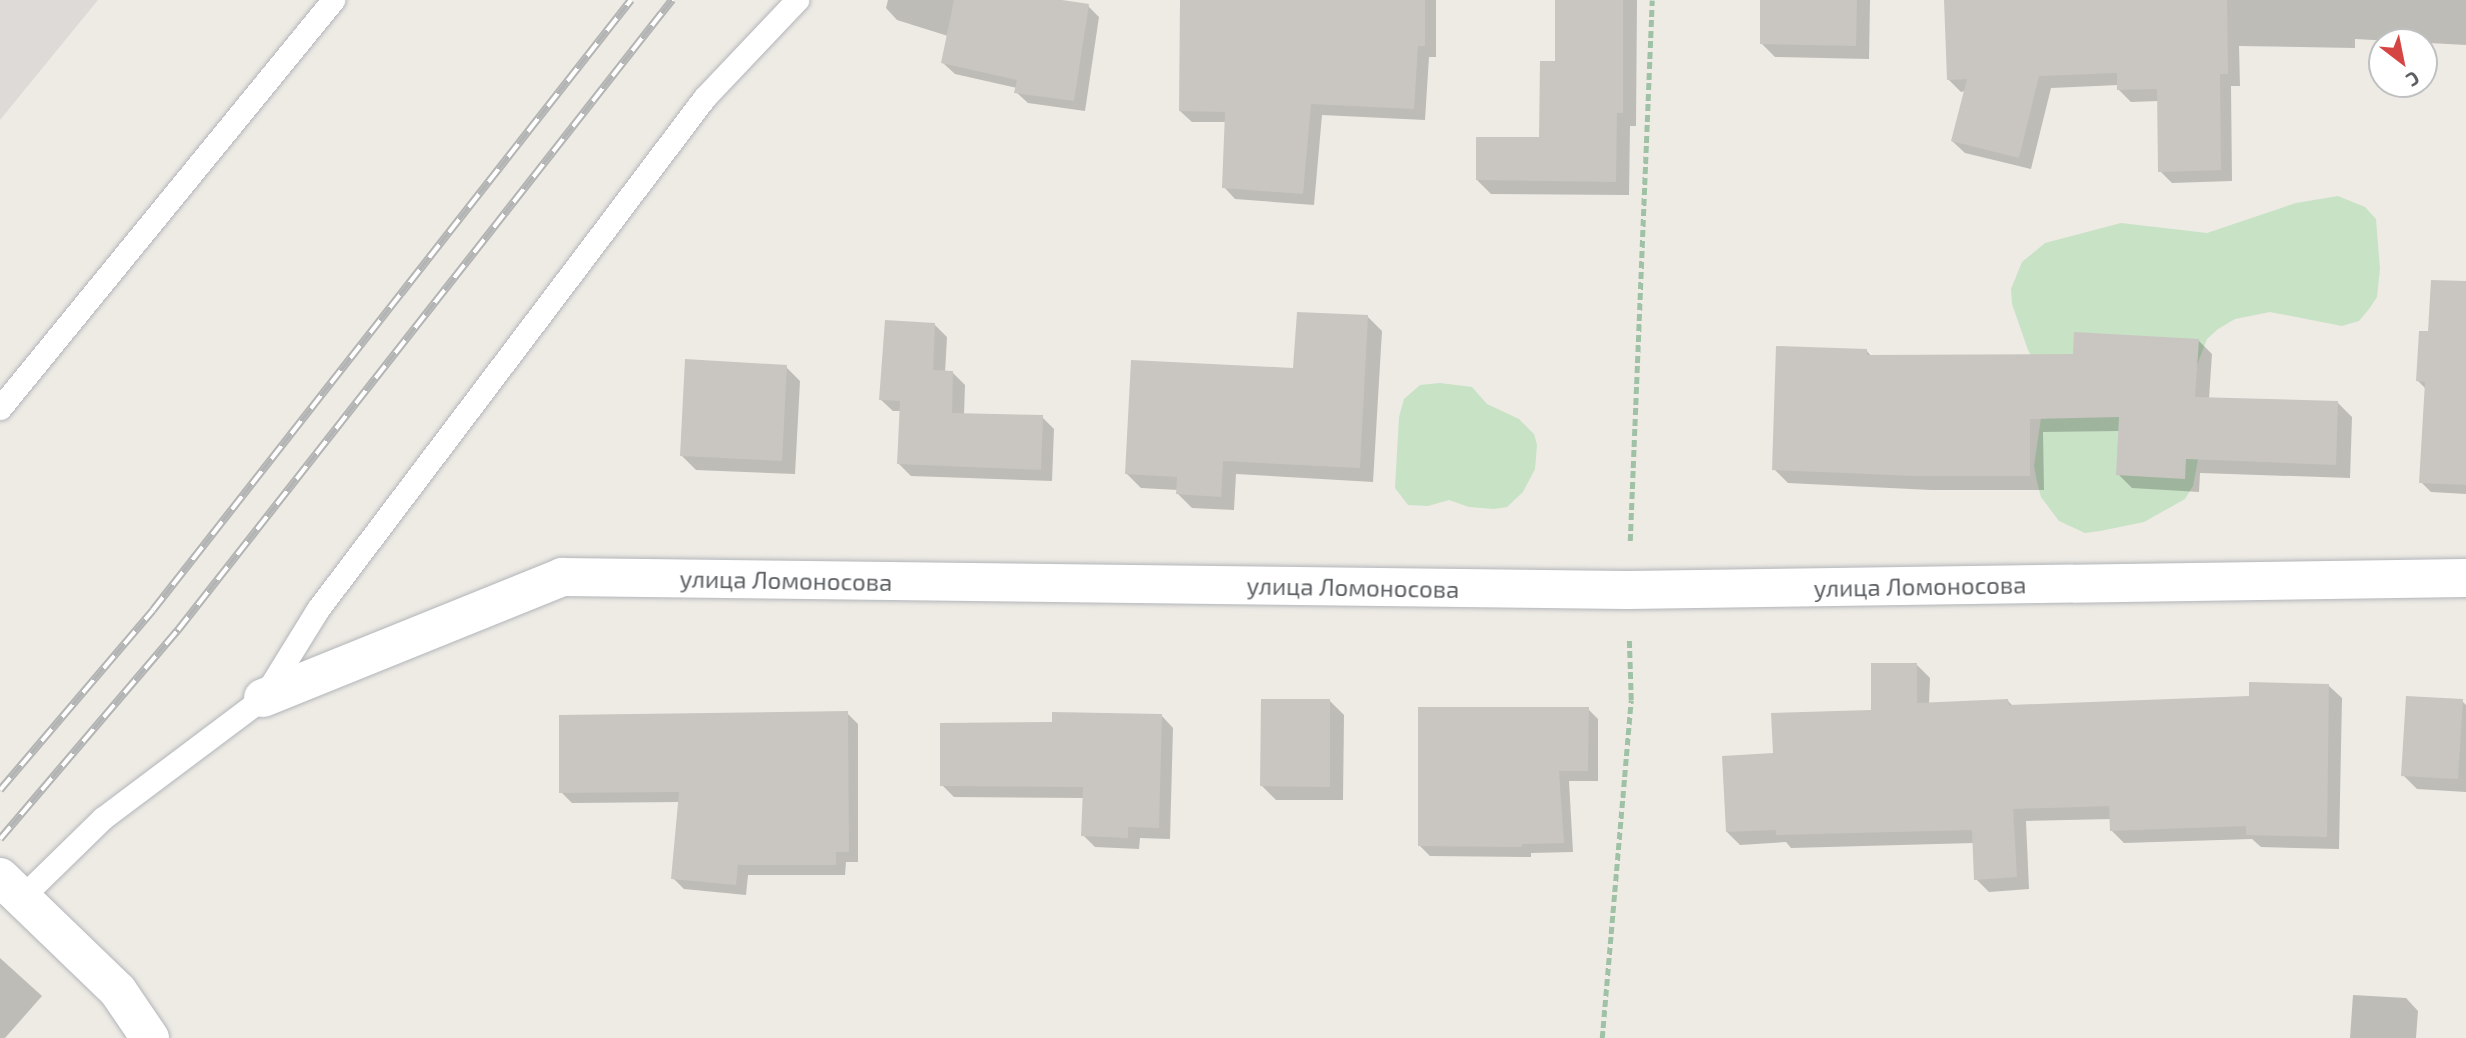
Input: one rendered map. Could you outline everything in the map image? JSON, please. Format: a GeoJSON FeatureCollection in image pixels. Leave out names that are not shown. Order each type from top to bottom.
{"type":"FeatureCollection","features":[{"type":"Feature","properties":{"kind":"street","name":"улица Ломоносова"},"geometry":{"type":"LineString","coordinates":[[263,698],[562,577],[1628,590],[2466,578]]}},
{"type":"Feature","properties":{"kind":"street"},"geometry":{"type":"LineString","coordinates":[[11,887],[118,991],[150,1038]]}},
{"type":"Feature","properties":{"kind":"lane"},"geometry":{"type":"LineString","coordinates":[[0,408],[333,0]]}},
{"type":"Feature","properties":{"kind":"lane"},"geometry":{"type":"LineString","coordinates":[[11,887],[263,698],[318,609],[705,97],[797,0]]}},
{"type":"Feature","properties":{"kind":"path"},"geometry":{"type":"LineString","coordinates":[[1602,1038],[1631,700],[1628,590],[1652,0]]}},
{"type":"Feature","properties":{"kind":"shaded area"},"geometry":{"type":"Polygon","coordinates":[[[0,0],[98,0],[0,120],[0,0]]]}},
{"type":"Feature","properties":{"kind":"green space"},"geometry":{"type":"Polygon","coordinates":[[[2338,196],[2365,207],[2376,219],[2380,269],[2377,297],[2359,321],[2342,326],[2270,312],[2235,319],[2218,329],[2207,339],[2192,378],[2199,454],[2193,486],[2185,499],[2144,522],[2100,531],[2085,533],[2059,521],[2041,497],[2034,466],[2043,404],[2043,378],[2028,350],[2012,304],[2011,289],[2022,262],[2045,243],[2121,223],[2207,233],[2296,203],[2338,196]]]}},
{"type":"Feature","properties":{"kind":"green space"},"geometry":{"type":"Polygon","coordinates":[[[1440,383],[1472,387],[1487,404],[1519,419],[1534,434],[1537,445],[1535,469],[1523,492],[1507,507],[1469,507],[1449,500],[1428,506],[1408,505],[1395,488],[1399,417],[1404,399],[1420,385],[1440,383]]]}},
{"type":"Feature","properties":{"kind":"building"},"geometry":{"type":"Polygon","coordinates":[[[954,0],[1062,0],[1089,4],[1074,101],[1014,93],[1017,80],[941,63],[954,0]]]}},
{"type":"Feature","properties":{"kind":"building"},"geometry":{"type":"Polygon","coordinates":[[[1180,0],[1425,0],[1425,46],[1418,46],[1414,109],[1311,104],[1303,194],[1222,188],[1225,112],[1179,111],[1180,0]]]}},
{"type":"Feature","properties":{"kind":"building"},"geometry":{"type":"Polygon","coordinates":[[[1555,0],[1623,0],[1623,113],[1617,113],[1616,182],[1476,180],[1476,137],[1539,137],[1540,61],[1555,61],[1555,0]]]}},
{"type":"Feature","properties":{"kind":"building"},"geometry":{"type":"Polygon","coordinates":[[[1760,0],[1857,0],[1856,46],[1760,44],[1760,0]]]}},
{"type":"Feature","properties":{"kind":"building"},"geometry":{"type":"Polygon","coordinates":[[[1944,0],[2227,0],[2228,74],[2220,74],[2221,170],[2158,172],[2157,89],[2117,90],[2117,73],[2039,76],[2019,158],[1951,141],[1967,79],[1947,80],[1944,0]]]}},
{"type":"Feature","properties":{"kind":"building"},"geometry":{"type":"Polygon","coordinates":[[[2431,280],[2466,281],[2466,485],[2419,483],[2425,382],[2416,381],[2419,331],[2428,331],[2431,280]]]}},
{"type":"Feature","properties":{"kind":"building"},"geometry":{"type":"Polygon","coordinates":[[[1297,312],[1368,315],[1360,468],[1223,461],[1221,497],[1176,494],[1177,477],[1125,474],[1131,360],[1293,368],[1297,312]]]}},
{"type":"Feature","properties":{"kind":"building"},"geometry":{"type":"Polygon","coordinates":[[[885,320],[935,323],[933,370],[953,371],[952,413],[1043,415],[1041,470],[897,464],[900,401],[879,400],[885,320]]]}},
{"type":"Feature","properties":{"kind":"building"},"geometry":{"type":"Polygon","coordinates":[[[2074,332],[2199,339],[2195,397],[2338,401],[2336,465],[2186,459],[2185,479],[2116,475],[2119,417],[2030,419],[2030,476],[1916,476],[1772,470],[1776,346],[1867,349],[1867,355],[2073,354],[2074,332]]]}},
{"type":"Feature","properties":{"kind":"building"},"geometry":{"type":"Polygon","coordinates":[[[685,359],[787,365],[782,461],[680,456],[685,359]]]}},
{"type":"Feature","properties":{"kind":"building"},"geometry":{"type":"Polygon","coordinates":[[[1871,663],[1917,663],[1917,703],[2008,699],[2009,705],[2249,696],[2249,682],[2329,684],[2327,837],[2246,835],[2246,826],[2110,831],[2109,806],[2013,809],[2017,877],[1974,880],[1972,830],[1776,835],[1776,830],[1726,832],[1722,756],[1773,753],[1771,713],[1871,710],[1871,663]]]}},
{"type":"Feature","properties":{"kind":"building"},"geometry":{"type":"Polygon","coordinates":[[[2406,696],[2463,699],[2458,779],[2401,776],[2406,696]]]}},
{"type":"Feature","properties":{"kind":"building"},"geometry":{"type":"Polygon","coordinates":[[[1261,699],[1330,699],[1330,787],[1260,786],[1261,699]]]}},
{"type":"Feature","properties":{"kind":"building"},"geometry":{"type":"Polygon","coordinates":[[[1418,707],[1589,707],[1588,771],[1559,771],[1564,843],[1522,844],[1522,847],[1418,846],[1418,707]]]}},
{"type":"Feature","properties":{"kind":"building"},"geometry":{"type":"Polygon","coordinates":[[[848,711],[849,852],[836,852],[836,865],[738,865],[736,885],[671,879],[679,792],[559,793],[559,715],[848,711]]]}},
{"type":"Feature","properties":{"kind":"building"},"geometry":{"type":"Polygon","coordinates":[[[1052,712],[1162,714],[1159,828],[1128,827],[1128,838],[1081,836],[1083,787],[940,786],[940,723],[1052,722],[1052,712]]]}},
{"type":"Feature","properties":{"kind":"railway"},"geometry":{"type":"LineString","coordinates":[[0,790],[153,610],[631,0]]}},
{"type":"Feature","properties":{"kind":"railway"},"geometry":{"type":"LineString","coordinates":[[0,839],[178,630],[672,0]]}}]}
